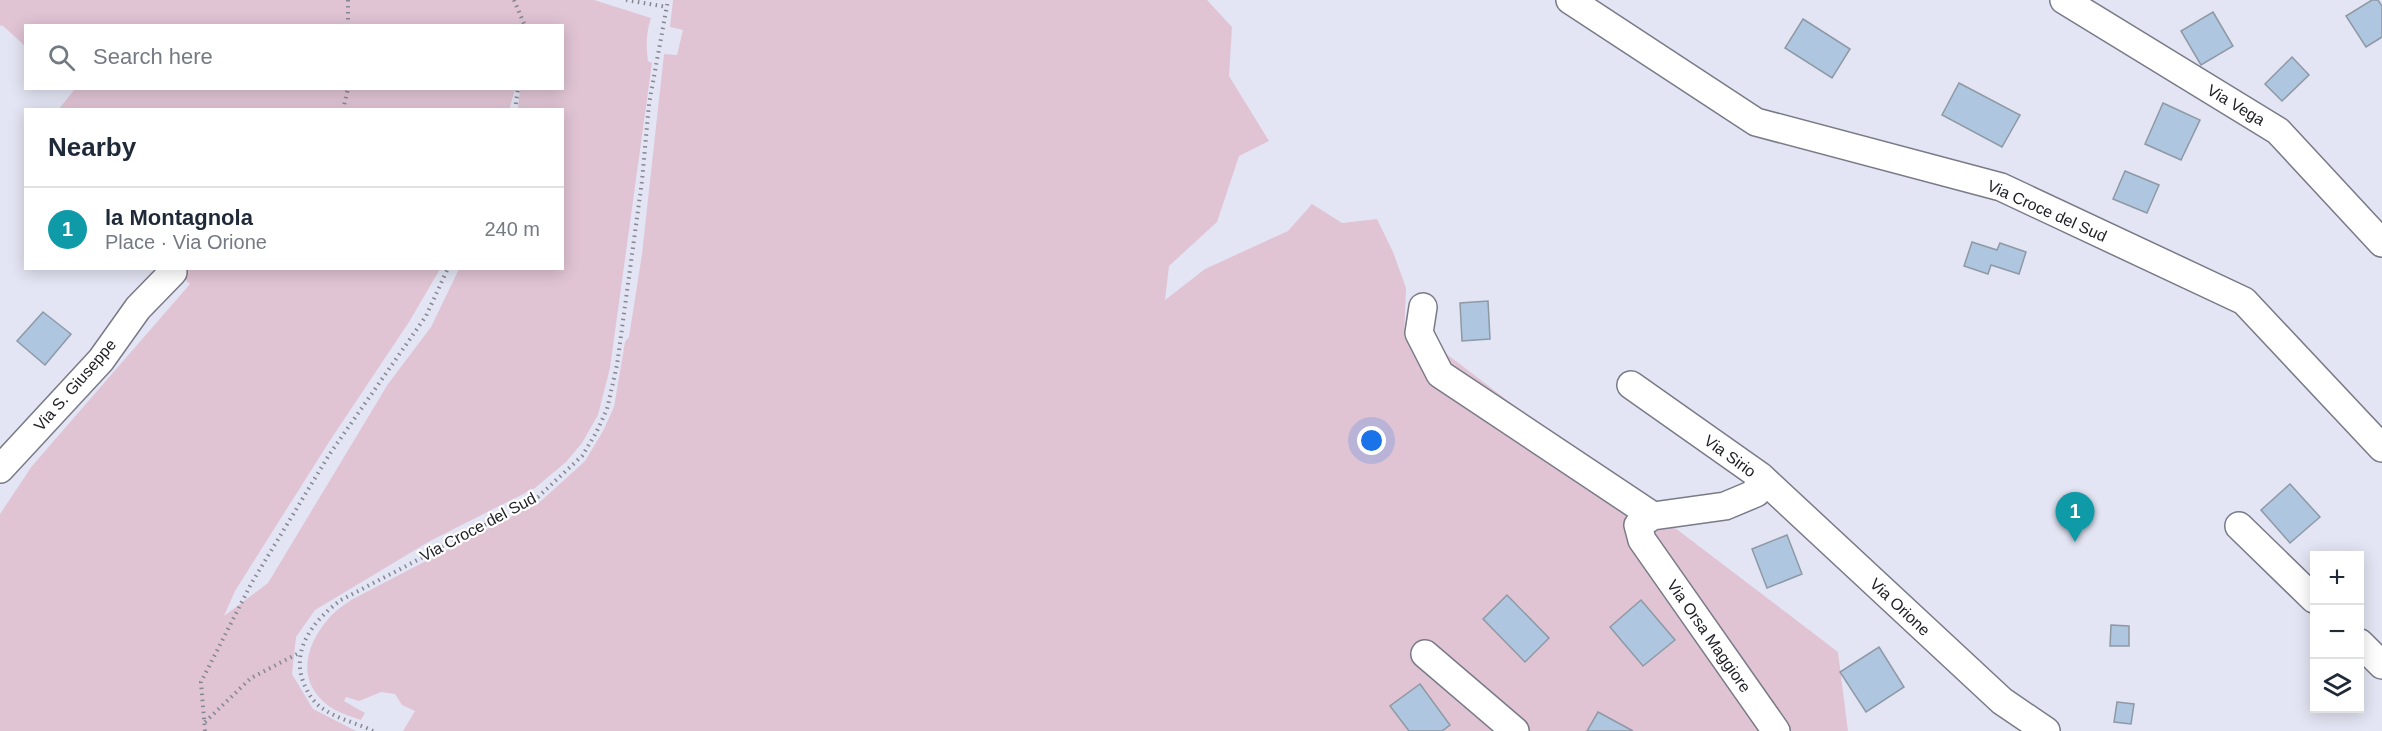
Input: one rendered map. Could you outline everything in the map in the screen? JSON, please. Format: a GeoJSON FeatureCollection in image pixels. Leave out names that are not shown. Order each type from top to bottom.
{"type":"FeatureCollection","features":[{"type":"Feature","properties":{"kind":"street","name":"Via Croce del Sud"},"geometry":{"type":"LineString","coordinates":[[1570,0],[1756,122],[2001,187],[2244,301],[2382,448]]}},
{"type":"Feature","properties":{"kind":"street","name":"Via Vega"},"geometry":{"type":"LineString","coordinates":[[2064,0],[2278,131],[2382,243]]}},
{"type":"Feature","properties":{"kind":"street","name":"Via S. Giuseppe"},"geometry":{"type":"LineString","coordinates":[[0,469],[101,360],[138,308],[173,272]]}},
{"type":"Feature","properties":{"kind":"street"},"geometry":{"type":"LineString","coordinates":[[1423,307],[1419,333],[1440,374],[1653,516]]}},
{"type":"Feature","properties":{"kind":"street","name":"Via Sirio"},"geometry":{"type":"LineString","coordinates":[[1631,385],[1760,476],[1756,493],[1725,506],[1653,516]]}},
{"type":"Feature","properties":{"kind":"street","name":"Via Orione"},"geometry":{"type":"LineString","coordinates":[[1760,476],[2002,701],[2046,731]]}},
{"type":"Feature","properties":{"kind":"street","name":"Via Orsa Maggiore"},"geometry":{"type":"LineString","coordinates":[[1653,516],[1638,525],[1642,540],[1776,731]]}},
{"type":"Feature","properties":{"kind":"street"},"geometry":{"type":"LineString","coordinates":[[2239,526],[2310,595]]}},
{"type":"Feature","properties":{"kind":"street"},"geometry":{"type":"LineString","coordinates":[[2364,647],[2382,665]]}},
{"type":"Feature","properties":{"kind":"street"},"geometry":{"type":"LineString","coordinates":[[1425,654],[1515,731]]}},
{"type":"Feature","properties":{"kind":"path"},"geometry":{"type":"LineString","coordinates":[[348,0],[348,24]]}},
{"type":"Feature","properties":{"kind":"path"},"geometry":{"type":"LineString","coordinates":[[514,0],[524,24]]}},
{"type":"Feature","properties":{"kind":"path"},"geometry":{"type":"LineString","coordinates":[[626,0],[666,7]]}},
{"type":"Feature","properties":{"kind":"path","name":"Via Croce del Sud"},"geometry":{"type":"LineString","coordinates":[[300,651],[317,620],[329,609],[381,578],[538,497],[582,456],[596,433],[607,409],[617,365],[642,182],[649,104],[668,0]]}},
{"type":"Feature","properties":{"kind":"path"},"geometry":{"type":"LineString","coordinates":[[343,108],[348,90]]}},
{"type":"Feature","properties":{"kind":"path"},"geometry":{"type":"LineString","coordinates":[[515,108],[518,90]]}},
{"type":"Feature","properties":{"kind":"path"},"geometry":{"type":"LineString","coordinates":[[206,731],[201,682],[251,584],[329,455],[426,316],[447,270]]}},
{"type":"Feature","properties":{"kind":"path"},"geometry":{"type":"LineString","coordinates":[[205,723],[251,678],[300,651]]}},
{"type":"Feature","properties":{"kind":"path"},"geometry":{"type":"LineString","coordinates":[[300,651],[299,669],[302,681],[320,708],[373,731]]}},
{"type":"Feature","properties":{"kind":"shaded area"},"geometry":{"type":"Polygon","coordinates":[[[0,0],[594,0],[651,18],[647,45],[648,61],[652,63],[610,368],[598,415],[582,443],[566,462],[535,488],[430,541],[315,610],[296,637],[292,674],[313,709],[356,731],[0,731],[0,514],[32,466],[190,284],[175,270],[439,270],[409,322],[329,442],[235,591],[224,616],[268,583],[388,384],[431,327],[459,270],[564,270],[564,108],[518,108],[520,90],[564,90],[564,24],[24,24],[24,45],[2,25],[0,26],[0,0]]]}},
{"type":"Feature","properties":{"kind":"shaded area"},"geometry":{"type":"Polygon","coordinates":[[[673,0],[1207,0],[1232,27],[1229,76],[1269,141],[1239,156],[1217,222],[1169,266],[1165,300],[1205,269],[1288,231],[1312,204],[1342,223],[1377,219],[1393,252],[1406,288],[1404,337],[1419,333],[1838,652],[1848,731],[403,731],[415,711],[402,705],[395,694],[381,692],[359,701],[346,697],[344,701],[365,713],[361,720],[335,710],[314,690],[307,666],[313,642],[331,615],[351,600],[541,501],[585,461],[603,431],[614,407],[625,342],[629,337],[642,254],[664,54],[677,55],[683,30],[670,27],[673,0]]]}},
{"type":"Feature","properties":{"kind":"shaded area"},"geometry":{"type":"Polygon","coordinates":[[[74,90],[515,90],[510,108],[60,108],[74,90]]]}},
{"type":"Feature","properties":{"kind":"building"},"geometry":{"type":"Polygon","coordinates":[[[2372,0],[2378,0],[2382,6],[2382,37],[2366,47],[2346,16],[2372,0]]]}},
{"type":"Feature","properties":{"kind":"building"},"geometry":{"type":"Polygon","coordinates":[[[2213,12],[2233,46],[2201,65],[2181,31],[2213,12]]]}},
{"type":"Feature","properties":{"kind":"building"},"geometry":{"type":"Polygon","coordinates":[[[1803,19],[1850,49],[1832,78],[1785,48],[1803,19]]]}},
{"type":"Feature","properties":{"kind":"building"},"geometry":{"type":"Polygon","coordinates":[[[2292,57],[2309,75],[2282,101],[2265,84],[2292,57]]]}},
{"type":"Feature","properties":{"kind":"building"},"geometry":{"type":"Polygon","coordinates":[[[1959,83],[2020,115],[2002,147],[1942,115],[1959,83]]]}},
{"type":"Feature","properties":{"kind":"building"},"geometry":{"type":"Polygon","coordinates":[[[2163,103],[2200,120],[2181,160],[2145,144],[2163,103]]]}},
{"type":"Feature","properties":{"kind":"building"},"geometry":{"type":"Polygon","coordinates":[[[2125,171],[2159,185],[2147,213],[2113,199],[2125,171]]]}},
{"type":"Feature","properties":{"kind":"building"},"geometry":{"type":"Polygon","coordinates":[[[1972,242],[1997,250],[2000,243],[2026,252],[2019,274],[1991,265],[1988,274],[1964,266],[1972,242]]]}},
{"type":"Feature","properties":{"kind":"building"},"geometry":{"type":"Polygon","coordinates":[[[1488,301],[1490,339],[1462,341],[1460,303],[1488,301]]]}},
{"type":"Feature","properties":{"kind":"building"},"geometry":{"type":"Polygon","coordinates":[[[43,312],[71,334],[45,365],[17,341],[43,312]]]}},
{"type":"Feature","properties":{"kind":"building"},"geometry":{"type":"Polygon","coordinates":[[[2290,484],[2320,517],[2290,543],[2261,510],[2290,484]]]}},
{"type":"Feature","properties":{"kind":"building"},"geometry":{"type":"Polygon","coordinates":[[[1787,535],[1802,574],[1767,588],[1752,549],[1787,535]]]}},
{"type":"Feature","properties":{"kind":"building"},"geometry":{"type":"Polygon","coordinates":[[[1507,595],[1549,638],[1525,662],[1483,619],[1507,595]]]}},
{"type":"Feature","properties":{"kind":"building"},"geometry":{"type":"Polygon","coordinates":[[[1641,600],[1675,640],[1643,666],[1610,627],[1641,600]]]}},
{"type":"Feature","properties":{"kind":"building"},"geometry":{"type":"Polygon","coordinates":[[[2111,625],[2129,626],[2129,646],[2110,646],[2111,625]]]}},
{"type":"Feature","properties":{"kind":"building"},"geometry":{"type":"Polygon","coordinates":[[[1879,647],[1904,687],[1866,712],[1840,672],[1879,647]]]}},
{"type":"Feature","properties":{"kind":"building"},"geometry":{"type":"Polygon","coordinates":[[[1420,684],[1450,725],[1442,731],[1409,731],[1390,706],[1420,684]]]}},
{"type":"Feature","properties":{"kind":"building"},"geometry":{"type":"Polygon","coordinates":[[[2117,702],[2134,704],[2131,724],[2114,722],[2117,702]]]}},
{"type":"Feature","properties":{"kind":"building"},"geometry":{"type":"Polygon","coordinates":[[[1598,712],[1633,731],[1587,731],[1598,712]]]}},
{"type":"Feature","properties":{"kind":"place","name":"la Montagnola"},"geometry":{"type":"Point","coordinates":[2075,542]}}]}
